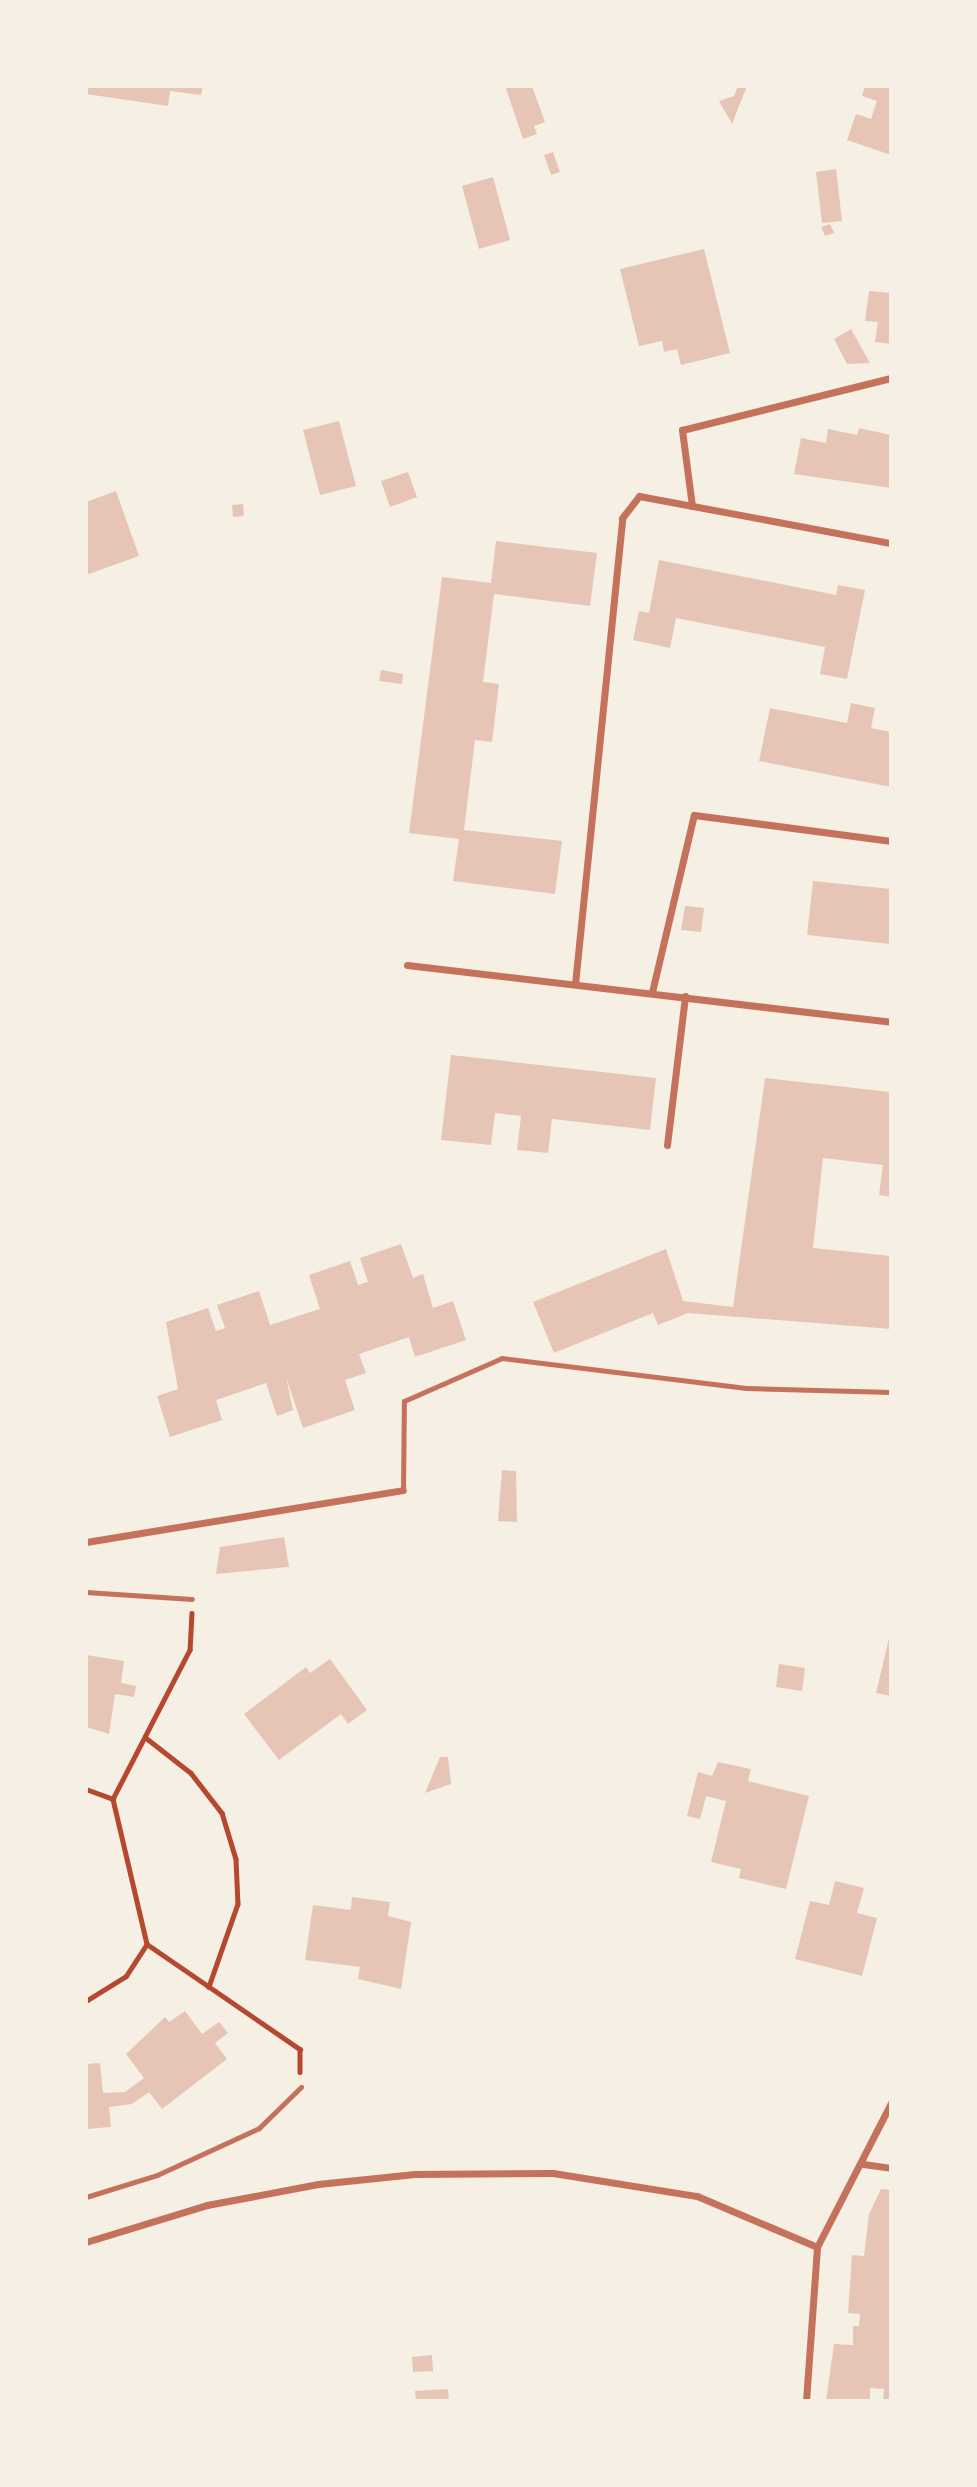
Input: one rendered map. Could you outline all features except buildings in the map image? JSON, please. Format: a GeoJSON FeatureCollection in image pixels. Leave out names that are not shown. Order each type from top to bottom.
{"type":"FeatureCollection","features":[{"type":"Feature","properties":{"kind":"street"},"geometry":{"type":"LineString","coordinates":[[692,506],[682,430],[891,377]]}},
{"type":"Feature","properties":{"kind":"street"},"geometry":{"type":"LineString","coordinates":[[575,984],[622,518],[639,496],[891,543]]}},
{"type":"Feature","properties":{"kind":"street"},"geometry":{"type":"LineString","coordinates":[[652,992],[694,816],[891,841]]}},
{"type":"Feature","properties":{"kind":"street"},"geometry":{"type":"LineString","coordinates":[[407,965],[891,1022]]}},
{"type":"Feature","properties":{"kind":"street"},"geometry":{"type":"LineString","coordinates":[[667,1144],[685,996]]}},
{"type":"Feature","properties":{"kind":"street"},"geometry":{"type":"LineString","coordinates":[[86,1542],[403,1490]]}},
{"type":"Feature","properties":{"kind":"street"},"geometry":{"type":"LineString","coordinates":[[806,2401],[817,2247],[863,2165],[891,2103]]}},
{"type":"Feature","properties":{"kind":"street"},"geometry":{"type":"LineString","coordinates":[[863,2165],[891,2168]]}},
{"type":"Feature","properties":{"kind":"street"},"geometry":{"type":"LineString","coordinates":[[86,2242],[207,2205],[318,2184],[414,2174],[553,2173],[697,2196],[817,2247]]}},
{"type":"Feature","properties":{"kind":"lane"},"geometry":{"type":"LineString","coordinates":[[403,1490],[404,1401],[502,1358],[746,1388],[891,1392]]}},
{"type":"Feature","properties":{"kind":"lane"},"geometry":{"type":"LineString","coordinates":[[86,1591],[192,1599]]}},
{"type":"Feature","properties":{"kind":"lane"},"geometry":{"type":"LineString","coordinates":[[86,2197],[157,2175],[259,2128],[301,2087]]}},
{"type":"Feature","properties":{"kind":"path"},"geometry":{"type":"LineString","coordinates":[[192,1599],[190,1650],[113,1799],[147,1944],[300,2049],[301,2087]]}},
{"type":"Feature","properties":{"kind":"path"},"geometry":{"type":"LineString","coordinates":[[145,1737],[191,1773],[222,1813],[236,1859],[238,1904],[209,1987]]}},
{"type":"Feature","properties":{"kind":"path"},"geometry":{"type":"LineString","coordinates":[[86,1789],[113,1799]]}},
{"type":"Feature","properties":{"kind":"path"},"geometry":{"type":"LineString","coordinates":[[86,2001],[126,1976],[147,1944]]}}]}
